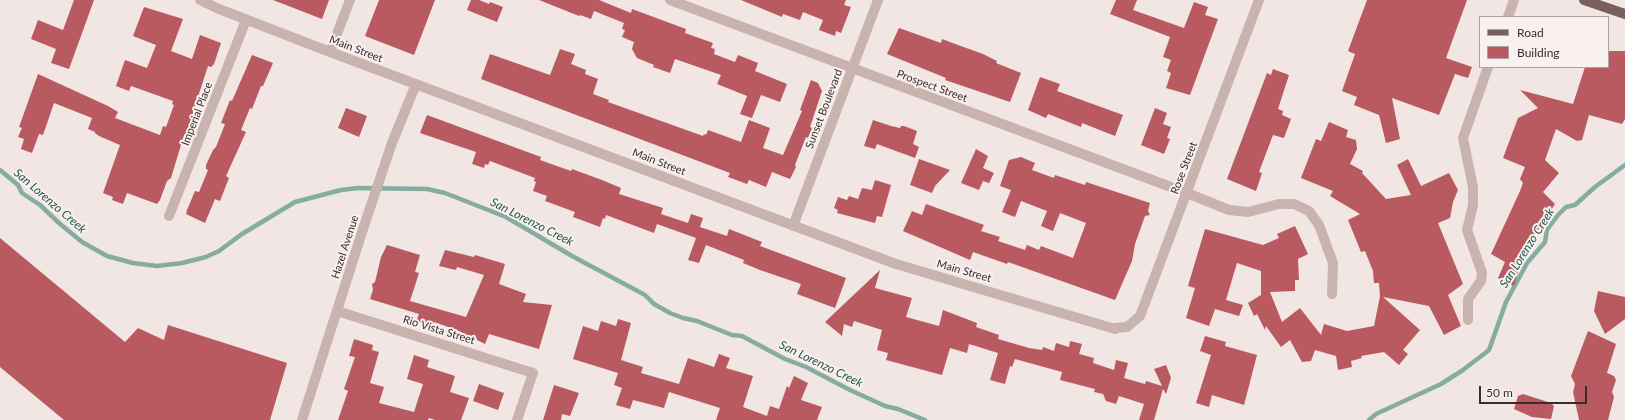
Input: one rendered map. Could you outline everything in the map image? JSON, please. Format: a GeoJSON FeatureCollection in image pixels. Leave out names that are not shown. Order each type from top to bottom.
{"type":"FeatureCollection","features":[{"type":"Feature","properties":{"kind":"main road"},"geometry":{"type":"LineString","coordinates":[[1584,0],[1625,14]]}},
{"type":"Feature","properties":{"kind":"street","name":"Main Street"},"geometry":{"type":"LineString","coordinates":[[200,0],[246,20],[330,52],[896,264],[1115,328]]}},
{"type":"Feature","properties":{"kind":"street"},"geometry":{"type":"LineString","coordinates":[[330,52],[350,0]]}},
{"type":"Feature","properties":{"kind":"street","name":"Prospect Street"},"geometry":{"type":"LineString","coordinates":[[670,0],[1229,210],[1248,212],[1279,204],[1294,204],[1309,211],[1319,225],[1334,263],[1332,294]]}},
{"type":"Feature","properties":{"kind":"street","name":"Sunset Boulevard"},"geometry":{"type":"LineString","coordinates":[[793,226],[878,0]]}},
{"type":"Feature","properties":{"kind":"street","name":"Rose Street"},"geometry":{"type":"LineString","coordinates":[[1115,328],[1127,327],[1140,316],[1259,0]]}},
{"type":"Feature","properties":{"kind":"street"},"geometry":{"type":"LineString","coordinates":[[1508,16],[1514,0]]}},
{"type":"Feature","properties":{"kind":"street","name":"Imperial Place"},"geometry":{"type":"LineString","coordinates":[[169,216],[246,20]]}},
{"type":"Feature","properties":{"kind":"street"},"geometry":{"type":"LineString","coordinates":[[1468,320],[1468,299],[1481,281],[1482,273],[1467,230],[1473,205],[1473,193],[1463,138],[1488,68]]}},
{"type":"Feature","properties":{"kind":"street","name":"Hazel Avenue"},"geometry":{"type":"LineString","coordinates":[[302,420],[392,142],[416,84]]}},
{"type":"Feature","properties":{"kind":"street","name":"Rio Vista Street"},"geometry":{"type":"LineString","coordinates":[[337,311],[533,373],[517,420]]}},
{"type":"Feature","properties":{"kind":"building"},"geometry":{"type":"Polygon","coordinates":[[[74,0],[94,0],[69,69],[51,63],[56,49],[31,39],[38,20],[63,30],[74,0]]]}},
{"type":"Feature","properties":{"kind":"building"},"geometry":{"type":"Polygon","coordinates":[[[273,0],[329,0],[322,19],[273,0]]]}},
{"type":"Feature","properties":{"kind":"building"},"geometry":{"type":"Polygon","coordinates":[[[379,0],[435,0],[414,55],[365,36],[379,0]]]}},
{"type":"Feature","properties":{"kind":"building"},"geometry":{"type":"Polygon","coordinates":[[[471,0],[479,0],[489,4],[490,2],[503,7],[497,22],[467,10],[471,0]]]}},
{"type":"Feature","properties":{"kind":"building"},"geometry":{"type":"Polygon","coordinates":[[[539,0],[599,0],[631,13],[632,9],[686,29],[685,33],[713,43],[711,48],[715,49],[714,54],[735,62],[738,55],[758,63],[755,71],[787,84],[780,102],[761,95],[752,118],[740,114],[747,96],[717,84],[721,75],[675,59],[670,73],[653,67],[654,65],[637,58],[632,49],[634,42],[622,37],[625,30],[622,29],[624,23],[594,11],[591,19],[580,15],[579,16],[539,0]]]}},
{"type":"Feature","properties":{"kind":"building"},"geometry":{"type":"Polygon","coordinates":[[[741,0],[846,0],[844,5],[851,7],[841,33],[836,31],[835,36],[819,30],[823,20],[803,12],[800,20],[783,14],[782,17],[741,0]]]}},
{"type":"Feature","properties":{"kind":"building"},"geometry":{"type":"Polygon","coordinates":[[[1116,0],[1137,0],[1133,10],[1184,28],[1194,2],[1208,7],[1205,15],[1218,19],[1190,95],[1166,88],[1171,73],[1167,71],[1171,60],[1163,57],[1170,37],[1110,14],[1116,0]]]}},
{"type":"Feature","properties":{"kind":"building"},"geometry":{"type":"Polygon","coordinates":[[[1367,0],[1467,0],[1446,58],[1472,67],[1468,78],[1455,74],[1439,115],[1392,98],[1400,139],[1386,143],[1379,115],[1354,105],[1357,97],[1342,91],[1355,54],[1348,51],[1367,0]]]}},
{"type":"Feature","properties":{"kind":"building"},"geometry":{"type":"Polygon","coordinates":[[[144,7],[183,19],[171,51],[192,59],[200,35],[221,43],[214,64],[211,67],[208,66],[193,112],[194,117],[188,132],[184,135],[171,178],[167,181],[160,200],[157,204],[127,193],[123,204],[112,200],[113,197],[103,193],[120,145],[99,136],[95,132],[88,129],[92,118],[54,103],[43,135],[39,134],[32,153],[21,149],[24,139],[18,137],[22,128],[19,127],[38,74],[108,106],[118,112],[115,118],[160,135],[163,126],[166,127],[174,105],[172,104],[173,101],[131,86],[129,91],[116,86],[125,60],[147,68],[156,45],[133,36],[144,7]]]}},
{"type":"Feature","properties":{"kind":"building"},"geometry":{"type":"Polygon","coordinates":[[[899,28],[941,43],[942,39],[983,54],[997,61],[996,63],[1021,73],[1010,102],[945,80],[946,78],[887,54],[899,28]]]}},
{"type":"Feature","properties":{"kind":"building"},"geometry":{"type":"Polygon","coordinates":[[[560,49],[575,54],[571,64],[586,70],[585,74],[598,79],[593,94],[609,100],[608,102],[703,136],[704,134],[706,135],[708,130],[741,142],[749,120],[770,128],[763,148],[783,155],[802,111],[800,110],[811,80],[818,83],[822,91],[810,127],[812,128],[808,138],[806,137],[795,165],[796,167],[790,179],[772,172],[766,187],[749,180],[747,184],[728,177],[730,173],[481,79],[490,54],[550,75],[560,49]]]}},
{"type":"Feature","properties":{"kind":"building"},"geometry":{"type":"Polygon","coordinates":[[[1609,51],[1625,51],[1625,119],[1622,124],[1589,115],[1582,140],[1577,141],[1556,129],[1545,160],[1559,173],[1543,192],[1555,204],[1536,233],[1523,266],[1519,268],[1514,286],[1498,278],[1505,262],[1491,254],[1520,191],[1523,183],[1520,179],[1525,167],[1503,158],[1518,118],[1538,108],[1520,90],[1573,104],[1585,68],[1609,68],[1609,51]]]}},
{"type":"Feature","properties":{"kind":"building"},"geometry":{"type":"Polygon","coordinates":[[[252,55],[273,63],[263,86],[261,86],[252,109],[250,108],[241,130],[246,132],[226,176],[229,178],[220,201],[215,199],[205,223],[186,214],[187,210],[195,191],[199,192],[208,170],[206,169],[206,165],[216,147],[225,124],[221,123],[230,100],[232,101],[252,55]]]}},
{"type":"Feature","properties":{"kind":"building"},"geometry":{"type":"Polygon","coordinates":[[[1273,69],[1289,75],[1278,109],[1283,111],[1282,115],[1291,119],[1284,138],[1273,135],[1259,172],[1262,173],[1256,191],[1227,179],[1267,73],[1271,75],[1273,69]]]}},
{"type":"Feature","properties":{"kind":"building"},"geometry":{"type":"Polygon","coordinates":[[[1040,77],[1060,84],[1057,91],[1123,115],[1115,136],[1082,123],[1081,127],[1048,114],[1046,118],[1028,110],[1040,77]]]}},
{"type":"Feature","properties":{"kind":"building"},"geometry":{"type":"Polygon","coordinates":[[[346,108],[367,116],[359,137],[338,128],[346,108]]]}},
{"type":"Feature","properties":{"kind":"building"},"geometry":{"type":"Polygon","coordinates":[[[1155,108],[1167,113],[1163,124],[1171,127],[1167,138],[1170,139],[1164,154],[1141,145],[1155,108]]]}},
{"type":"Feature","properties":{"kind":"building"},"geometry":{"type":"Polygon","coordinates":[[[427,115],[541,157],[540,160],[571,171],[572,169],[621,188],[619,194],[663,208],[661,214],[688,223],[691,214],[703,218],[700,227],[727,236],[729,229],[762,242],[760,246],[846,278],[835,308],[797,294],[801,284],[760,270],[743,263],[744,260],[706,245],[699,263],[688,260],[696,238],[657,224],[654,233],[606,215],[605,219],[603,218],[600,227],[573,217],[575,212],[545,201],[547,196],[533,191],[536,182],[534,181],[535,178],[490,161],[488,165],[485,164],[484,168],[472,164],[476,152],[420,133],[427,115]]]}},
{"type":"Feature","properties":{"kind":"building"},"geometry":{"type":"Polygon","coordinates":[[[873,120],[900,128],[901,126],[904,126],[917,131],[913,144],[919,147],[915,158],[877,144],[875,149],[864,146],[873,120]]]}},
{"type":"Feature","properties":{"kind":"building"},"geometry":{"type":"Polygon","coordinates":[[[1329,122],[1348,130],[1346,137],[1356,140],[1357,149],[1350,164],[1363,171],[1362,173],[1386,199],[1411,195],[1397,165],[1408,159],[1421,186],[1449,173],[1458,190],[1453,202],[1450,218],[1438,223],[1463,284],[1448,295],[1461,326],[1444,335],[1429,306],[1383,297],[1420,330],[1403,350],[1408,354],[1399,365],[1384,352],[1361,356],[1362,358],[1351,361],[1352,367],[1338,370],[1336,356],[1315,350],[1311,361],[1302,362],[1290,340],[1281,347],[1266,326],[1265,330],[1257,314],[1254,316],[1248,303],[1261,295],[1261,271],[1237,263],[1226,300],[1243,305],[1239,316],[1215,309],[1209,326],[1186,318],[1195,288],[1188,286],[1205,229],[1263,245],[1279,238],[1277,234],[1295,226],[1308,254],[1298,259],[1299,280],[1295,280],[1295,291],[1270,292],[1282,322],[1300,308],[1321,335],[1324,324],[1347,331],[1374,326],[1380,296],[1379,283],[1374,283],[1373,271],[1365,251],[1361,252],[1348,220],[1360,214],[1330,196],[1333,191],[1301,178],[1316,139],[1321,141],[1329,122]]]}},
{"type":"Feature","properties":{"kind":"building"},"geometry":{"type":"Polygon","coordinates":[[[976,149],[988,156],[983,168],[994,173],[989,183],[983,181],[979,190],[961,183],[976,149]]]}},
{"type":"Feature","properties":{"kind":"building"},"geometry":{"type":"Polygon","coordinates":[[[1021,157],[1035,163],[1032,170],[1054,178],[1055,175],[1085,185],[1086,182],[1150,203],[1148,211],[1150,215],[1145,216],[1135,244],[1132,261],[1115,300],[1008,262],[1007,264],[973,252],[970,260],[903,231],[912,211],[922,215],[926,204],[984,225],[981,231],[1000,237],[998,241],[1025,250],[1027,245],[1039,250],[1041,246],[1073,258],[1086,223],[1060,213],[1053,231],[1041,226],[1047,211],[1021,201],[1015,217],[1002,212],[1011,190],[1000,186],[1009,160],[1021,157]]]}},
{"type":"Feature","properties":{"kind":"building"},"geometry":{"type":"Polygon","coordinates":[[[919,159],[950,170],[935,186],[932,193],[910,185],[919,159]]]}},
{"type":"Feature","properties":{"kind":"building"},"geometry":{"type":"Polygon","coordinates":[[[875,180],[891,185],[882,217],[877,216],[875,223],[837,213],[838,210],[834,208],[838,197],[847,200],[849,196],[858,199],[862,188],[872,190],[875,180]]]}},
{"type":"Feature","properties":{"kind":"building"},"geometry":{"type":"Polygon","coordinates":[[[0,238],[125,342],[138,328],[164,340],[168,325],[287,363],[270,420],[64,420],[0,367],[0,238]]]}},
{"type":"Feature","properties":{"kind":"building"},"geometry":{"type":"Polygon","coordinates":[[[387,245],[420,255],[415,272],[419,273],[410,301],[466,317],[484,275],[457,267],[456,270],[439,266],[445,250],[474,257],[475,255],[505,264],[499,284],[526,294],[523,302],[552,305],[539,349],[489,334],[485,344],[457,330],[434,322],[433,325],[416,322],[419,314],[370,299],[373,290],[372,284],[375,282],[381,257],[387,245]]]}},
{"type":"Feature","properties":{"kind":"building"},"geometry":{"type":"Polygon","coordinates":[[[880,270],[875,288],[912,298],[906,317],[939,326],[943,310],[977,323],[976,327],[999,335],[998,339],[1029,348],[1042,350],[1043,347],[1054,351],[1056,343],[1069,347],[1070,341],[1082,344],[1079,354],[1094,358],[1093,363],[1114,370],[1116,360],[1128,363],[1124,378],[1145,384],[1146,381],[1162,386],[1154,369],[1166,365],[1171,378],[1166,394],[1163,389],[1154,420],[1139,420],[1144,404],[1119,396],[1116,404],[1106,401],[1103,394],[1094,392],[1095,389],[1060,380],[1062,372],[1015,359],[1012,367],[1010,366],[1005,384],[990,380],[998,353],[969,344],[967,353],[950,348],[942,375],[886,360],[888,353],[877,350],[882,330],[854,321],[852,327],[844,324],[842,336],[825,322],[880,270]]]}},
{"type":"Feature","properties":{"kind":"building"},"geometry":{"type":"Polygon","coordinates":[[[1598,291],[1625,297],[1625,319],[1605,334],[1594,311],[1598,291]]]}},
{"type":"Feature","properties":{"kind":"building"},"geometry":{"type":"Polygon","coordinates":[[[618,319],[631,323],[621,360],[643,367],[641,373],[679,384],[688,358],[714,367],[719,354],[730,358],[726,368],[753,376],[743,407],[767,416],[770,406],[779,409],[787,386],[789,388],[794,376],[808,383],[801,400],[822,407],[817,420],[716,420],[720,408],[669,392],[664,408],[633,400],[630,409],[616,405],[622,388],[614,385],[618,373],[573,359],[583,326],[598,331],[601,321],[616,326],[618,319]]]}},
{"type":"Feature","properties":{"kind":"building"},"geometry":{"type":"Polygon","coordinates":[[[1588,331],[1616,344],[1607,373],[1614,376],[1616,380],[1612,392],[1614,397],[1608,420],[1579,420],[1573,392],[1575,384],[1571,376],[1588,331]]]}},
{"type":"Feature","properties":{"kind":"building"},"geometry":{"type":"Polygon","coordinates":[[[1205,336],[1226,342],[1225,346],[1257,355],[1244,405],[1212,395],[1209,407],[1196,403],[1211,355],[1200,351],[1205,336]]]}},
{"type":"Feature","properties":{"kind":"building"},"geometry":{"type":"Polygon","coordinates":[[[354,339],[373,345],[372,350],[379,352],[370,383],[384,387],[379,403],[414,412],[423,384],[407,379],[414,355],[429,360],[427,367],[455,376],[450,392],[469,398],[461,420],[435,420],[429,418],[428,420],[338,420],[348,391],[344,389],[355,357],[349,356],[354,339]]]}},
{"type":"Feature","properties":{"kind":"building"},"geometry":{"type":"Polygon","coordinates":[[[479,384],[504,393],[498,410],[473,401],[479,384]]]}},
{"type":"Feature","properties":{"kind":"building"},"geometry":{"type":"Polygon","coordinates":[[[554,385],[579,393],[570,416],[562,414],[561,420],[543,420],[554,385]]]}},
{"type":"Feature","properties":{"kind":"building"},"geometry":{"type":"Polygon","coordinates":[[[1523,394],[1551,403],[1554,406],[1551,419],[1532,417],[1514,409],[1518,396],[1523,394]]]}},
{"type":"Feature","properties":{"kind":"waterway","name":"San Lorenzo Creek"},"geometry":{"type":"LineString","coordinates":[[1369,420],[1376,414],[1441,384],[1463,370],[1489,350],[1506,302],[1527,263],[1545,242],[1547,230],[1558,215],[1566,207],[1575,205],[1595,187],[1625,165]]}},
{"type":"Feature","properties":{"kind":"waterway","name":"San Lorenzo Creek"},"geometry":{"type":"LineString","coordinates":[[0,170],[18,185],[22,193],[40,205],[82,242],[107,256],[133,263],[157,266],[182,263],[206,257],[219,251],[242,234],[295,202],[341,190],[358,188],[427,189],[445,193],[506,217],[572,256],[645,295],[654,304],[670,313],[697,321],[732,335],[742,336],[785,359],[806,367],[850,390],[885,406],[898,409],[925,420]]}}]}
